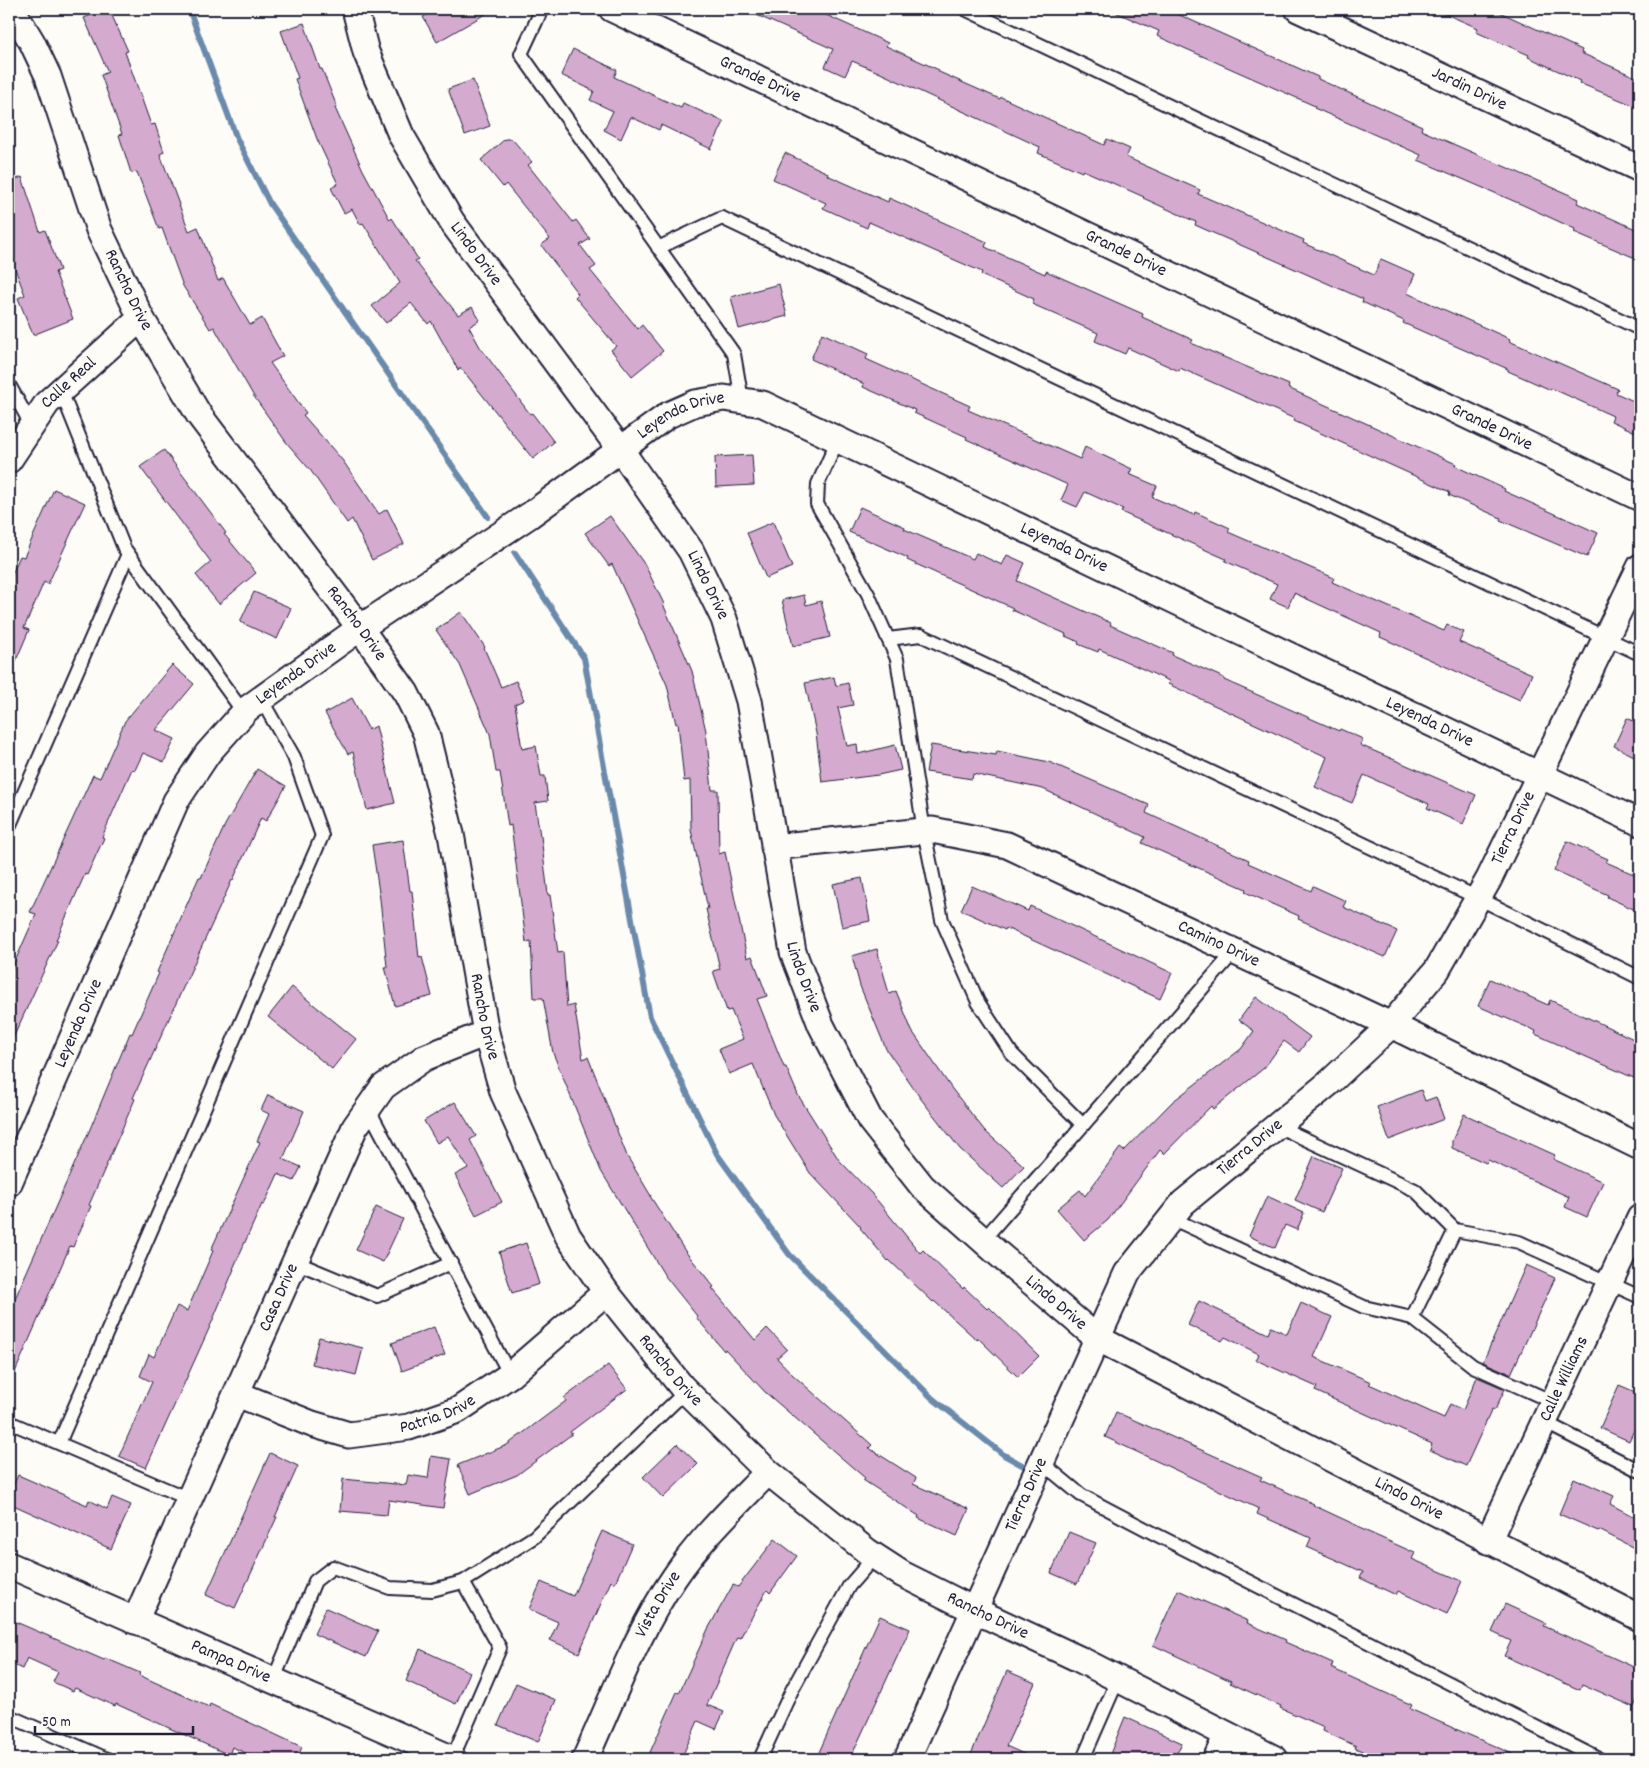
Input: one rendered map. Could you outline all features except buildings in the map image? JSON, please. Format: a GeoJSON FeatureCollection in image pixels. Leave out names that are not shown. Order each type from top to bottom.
{"type":"FeatureCollection","features":[{"type":"Feature","properties":{"kind":"street","name":"Rancho Drive"},"geometry":{"type":"LineString","coordinates":[[12,9],[32,42],[48,76],[99,230],[141,318],[199,415],[360,628],[406,693],[426,733],[451,834],[486,1033],[503,1092],[568,1236],[606,1292],[686,1391],[768,1472],[875,1556],[902,1574],[1079,1659],[1275,1759]]}},
{"type":"Feature","properties":{"kind":"street","name":"Lindo Drive"},"geometry":{"type":"LineString","coordinates":[[355,9],[366,52],[402,134],[452,222],[620,450],[691,551],[724,619],[749,701],[793,952],[821,1025],[870,1120],[922,1186],[1097,1338],[1640,1618]]}},
{"type":"Feature","properties":{"kind":"street","name":"Grande Drive"},"geometry":{"type":"LineString","coordinates":[[612,9],[1640,498]]}},
{"type":"Feature","properties":{"kind":"street","name":"Jardin Drive"},"geometry":{"type":"LineString","coordinates":[[1298,9],[1640,169]]}},
{"type":"Feature","properties":{"kind":"street","name":"Calle Real"},"geometry":{"type":"LineString","coordinates":[[9,460],[47,403],[141,318]]}},
{"type":"Feature","properties":{"kind":"street","name":"Leyenda Drive"},"geometry":{"type":"LineString","coordinates":[[9,1183],[176,802],[208,753],[253,706],[360,628],[530,514],[668,415],[695,403],[724,398],[763,404],[1539,773],[1640,823]]}},
{"type":"Feature","properties":{"kind":"street","name":"Tierra Drive"},"geometry":{"type":"LineString","coordinates":[[907,1759],[1127,1273],[1183,1203],[1329,1083],[1391,1025],[1437,970],[1478,898],[1640,567]]}},
{"type":"Feature","properties":{"kind":"street","name":"Camino Drive"},"geometry":{"type":"LineString","coordinates":[[774,847],[932,830],[1007,845],[1391,1025],[1640,1147]]}},
{"type":"Feature","properties":{"kind":"street","name":"Casa Drive"},"geometry":{"type":"LineString","coordinates":[[135,1621],[355,1127],[383,1087],[424,1058],[486,1033]]}},
{"type":"Feature","properties":{"kind":"street","name":"Calle Williams"},"geometry":{"type":"LineString","coordinates":[[1488,1541],[1640,1218]]}},
{"type":"Feature","properties":{"kind":"street","name":"Patria Drive"},"geometry":{"type":"LineString","coordinates":[[237,1394],[312,1424],[349,1435],[409,1427],[458,1410],[510,1375],[606,1292]]}},
{"type":"Feature","properties":{"kind":"street","name":"Vista Drive"},"geometry":{"type":"LineString","coordinates":[[585,1759],[645,1626],[674,1578],[710,1532],[768,1472]]}},
{"type":"Feature","properties":{"kind":"street","name":"Pampa Drive"},"geometry":{"type":"LineString","coordinates":[[9,1566],[452,1759]]}},
{"type":"Feature","properties":{"kind":"street"},"geometry":{"type":"LineString","coordinates":[[1216,1759],[1227,1735]]}},
{"type":"Feature","properties":{"kind":"lane"},"geometry":{"type":"LineString","coordinates":[[542,9],[521,54],[734,354],[742,400]]}},
{"type":"Feature","properties":{"kind":"lane"},"geometry":{"type":"LineString","coordinates":[[964,9],[1640,329]]}},
{"type":"Feature","properties":{"kind":"lane"},"geometry":{"type":"LineString","coordinates":[[658,248],[722,218],[1640,654]]}},
{"type":"Feature","properties":{"kind":"lane"},"geometry":{"type":"LineString","coordinates":[[9,385],[32,426]]}},
{"type":"Feature","properties":{"kind":"lane"},"geometry":{"type":"LineString","coordinates":[[59,1444],[322,836],[294,757],[124,548],[61,391]]}},
{"type":"Feature","properties":{"kind":"lane"},"geometry":{"type":"LineString","coordinates":[[838,439],[818,484],[817,504],[868,594],[897,659],[924,831],[942,920],[978,1002],[1012,1054],[1083,1125]]}},
{"type":"Feature","properties":{"kind":"lane"},"geometry":{"type":"LineString","coordinates":[[9,827],[128,554]]}},
{"type":"Feature","properties":{"kind":"lane"},"geometry":{"type":"LineString","coordinates":[[888,640],[921,635],[1478,898],[1640,978]]}},
{"type":"Feature","properties":{"kind":"lane"},"geometry":{"type":"LineString","coordinates":[[983,1240],[1234,952]]}},
{"type":"Feature","properties":{"kind":"lane"},"geometry":{"type":"LineString","coordinates":[[368,1108],[510,1375]]}},
{"type":"Feature","properties":{"kind":"lane"},"geometry":{"type":"LineString","coordinates":[[1277,1126],[1415,1190],[1455,1230],[1519,1242],[1640,1297]]}},
{"type":"Feature","properties":{"kind":"lane"},"geometry":{"type":"LineString","coordinates":[[1172,1218],[1364,1307],[1412,1318],[1472,1366],[1549,1412],[1640,1471]]}},
{"type":"Feature","properties":{"kind":"lane"},"geometry":{"type":"LineString","coordinates":[[1412,1318],[1455,1230]]}},
{"type":"Feature","properties":{"kind":"lane"},"geometry":{"type":"LineString","coordinates":[[295,1262],[377,1296],[450,1263]]}},
{"type":"Feature","properties":{"kind":"lane"},"geometry":{"type":"LineString","coordinates":[[273,1681],[315,1581],[333,1567],[390,1588],[432,1590],[463,1582],[534,1537],[686,1391]]}},
{"type":"Feature","properties":{"kind":"lane"},"geometry":{"type":"LineString","coordinates":[[9,1422],[189,1499]]}},
{"type":"Feature","properties":{"kind":"lane"},"geometry":{"type":"LineString","coordinates":[[1041,1462],[1081,1495],[1599,1759]]}},
{"type":"Feature","properties":{"kind":"lane"},"geometry":{"type":"LineString","coordinates":[[760,1759],[792,1690],[849,1586],[875,1556]]}},
{"type":"Feature","properties":{"kind":"lane"},"geometry":{"type":"LineString","coordinates":[[452,1759],[500,1648],[463,1582]]}},
{"type":"Feature","properties":{"kind":"lane"},"geometry":{"type":"LineString","coordinates":[[1083,1759],[1118,1679]]}},
{"type":"Feature","properties":{"kind":"lane"},"geometry":{"type":"LineString","coordinates":[[9,1716],[108,1759]]}},
{"type":"Feature","properties":{"kind":"waterway"},"geometry":{"type":"LineString","coordinates":[[189,9],[237,139],[270,204],[488,517]]}},
{"type":"Feature","properties":{"kind":"waterway"},"geometry":{"type":"LineString","coordinates":[[515,553],[584,658],[650,1017],[717,1154],[789,1254],[932,1398],[1004,1455],[1033,1471]]}}]}
